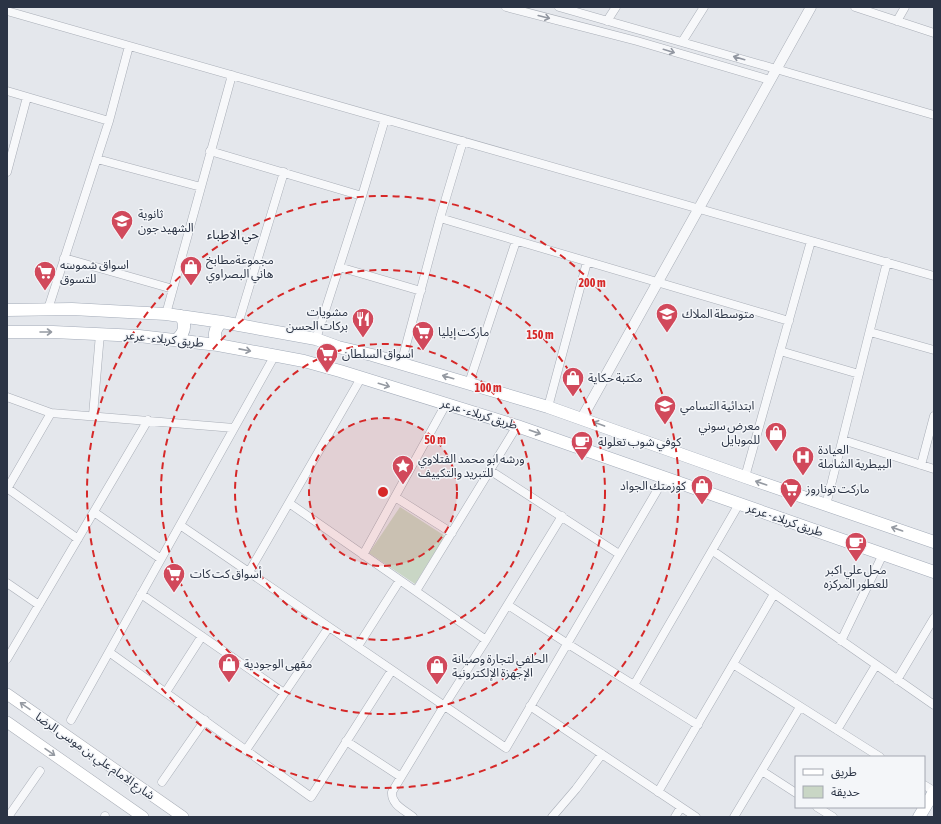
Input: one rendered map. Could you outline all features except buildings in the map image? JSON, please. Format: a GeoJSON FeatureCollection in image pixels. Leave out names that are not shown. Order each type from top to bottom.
{"type":"FeatureCollection","features":[{"type":"Feature","properties":{"kind":"main road","name":"طريق كربلاء - عرعر"},"geometry":{"type":"LineString","coordinates":[[7,310],[94,310],[166,314],[238,324],[316,339],[338,347],[469,383],[582,418],[745,477],[934,542]]}},
{"type":"Feature","properties":{"kind":"main road"},"geometry":{"type":"LineString","coordinates":[[176,340],[183,333],[184,329],[184,324],[180,316]]}},
{"type":"Feature","properties":{"kind":"main road"},"geometry":{"type":"LineString","coordinates":[[218,345],[215,332],[219,324],[222,322]]}},
{"type":"Feature","properties":{"kind":"main road","name":"طريق كربلاء - عرعر"},"geometry":{"type":"LineString","coordinates":[[7,332],[100,334],[176,340],[218,345],[275,355],[304,362],[517,426],[934,572]]}},
{"type":"Feature","properties":{"kind":"main road","name":"شارع الامام علي بن موسى الرضا"},"geometry":{"type":"LineString","coordinates":[[7,694],[183,817]]}},
{"type":"Feature","properties":{"kind":"main road","name":"شارع الامام علي بن موسى الرضا"},"geometry":{"type":"LineString","coordinates":[[7,722],[143,817]]}},
{"type":"Feature","properties":{"kind":"main road"},"geometry":{"type":"LineString","coordinates":[[925,807],[934,791]]}},
{"type":"Feature","properties":{"kind":"main road"},"geometry":{"type":"LineString","coordinates":[[919,817],[924,808]]}},
{"type":"Feature","properties":{"kind":"street"},"geometry":{"type":"LineString","coordinates":[[506,7],[637,41],[770,80]]}},
{"type":"Feature","properties":{"kind":"street"},"geometry":{"type":"LineString","coordinates":[[559,7],[776,68],[934,115]]}},
{"type":"Feature","properties":{"kind":"street"},"geometry":{"type":"LineString","coordinates":[[607,21],[616,7]]}},
{"type":"Feature","properties":{"kind":"street"},"geometry":{"type":"LineString","coordinates":[[682,42],[704,7]]}},
{"type":"Feature","properties":{"kind":"street"},"geometry":{"type":"LineString","coordinates":[[582,418],[811,7]]}},
{"type":"Feature","properties":{"kind":"street"},"geometry":{"type":"LineString","coordinates":[[855,7],[934,33]]}},
{"type":"Feature","properties":{"kind":"street"},"geometry":{"type":"LineString","coordinates":[[897,21],[905,7]]}},
{"type":"Feature","properties":{"kind":"street"},"geometry":{"type":"LineString","coordinates":[[7,11],[934,276]]}},
{"type":"Feature","properties":{"kind":"street"},"geometry":{"type":"LineString","coordinates":[[48,309],[109,121],[129,46]]}},
{"type":"Feature","properties":{"kind":"street"},"geometry":{"type":"LineString","coordinates":[[166,314],[232,75]]}},
{"type":"Feature","properties":{"kind":"street"},"geometry":{"type":"LineString","coordinates":[[7,91],[109,121]]}},
{"type":"Feature","properties":{"kind":"street"},"geometry":{"type":"LineString","coordinates":[[7,172],[27,96]]}},
{"type":"Feature","properties":{"kind":"street"},"geometry":{"type":"LineString","coordinates":[[316,339],[385,119]]}},
{"type":"Feature","properties":{"kind":"street"},"geometry":{"type":"LineString","coordinates":[[401,364],[440,218],[463,141]]}},
{"type":"Feature","properties":{"kind":"street"},"geometry":{"type":"LineString","coordinates":[[210,151],[362,196]]}},
{"type":"Feature","properties":{"kind":"street"},"geometry":{"type":"LineString","coordinates":[[97,159],[201,186]]}},
{"type":"Feature","properties":{"kind":"street"},"geometry":{"type":"LineString","coordinates":[[238,324],[284,172]]}},
{"type":"Feature","properties":{"kind":"street"},"geometry":{"type":"LineString","coordinates":[[440,218],[789,322]]}},
{"type":"Feature","properties":{"kind":"street"},"geometry":{"type":"LineString","coordinates":[[469,383],[516,241]]}},
{"type":"Feature","properties":{"kind":"street"},"geometry":{"type":"LineString","coordinates":[[745,477],[811,241]]}},
{"type":"Feature","properties":{"kind":"street"},"geometry":{"type":"LineString","coordinates":[[64,258],[173,289]]}},
{"type":"Feature","properties":{"kind":"street"},"geometry":{"type":"LineString","coordinates":[[548,407],[587,262]]}},
{"type":"Feature","properties":{"kind":"street"},"geometry":{"type":"LineString","coordinates":[[826,505],[887,262]]}},
{"type":"Feature","properties":{"kind":"street"},"geometry":{"type":"LineString","coordinates":[[339,267],[420,291]]}},
{"type":"Feature","properties":{"kind":"street"},"geometry":{"type":"LineString","coordinates":[[870,332],[934,350]]}},
{"type":"Feature","properties":{"kind":"street"},"geometry":{"type":"LineString","coordinates":[[93,415],[100,334]]}},
{"type":"Feature","properties":{"kind":"street"},"geometry":{"type":"LineString","coordinates":[[780,352],[859,374]]}},
{"type":"Feature","properties":{"kind":"street"},"geometry":{"type":"LineString","coordinates":[[71,720],[275,355]]}},
{"type":"Feature","properties":{"kind":"street"},"geometry":{"type":"LineString","coordinates":[[249,572],[361,378]]}},
{"type":"Feature","properties":{"kind":"street"},"geometry":{"type":"LineString","coordinates":[[7,397],[51,413],[93,415],[234,428]]}},
{"type":"Feature","properties":{"kind":"street"},"geometry":{"type":"LineString","coordinates":[[364,555],[446,404]]}},
{"type":"Feature","properties":{"kind":"street"},"geometry":{"type":"LineString","coordinates":[[51,413],[7,488],[78,539]]}},
{"type":"Feature","properties":{"kind":"street"},"geometry":{"type":"LineString","coordinates":[[921,465],[934,416]]}},
{"type":"Feature","properties":{"kind":"street"},"geometry":{"type":"LineString","coordinates":[[7,658],[148,420]]}},
{"type":"Feature","properties":{"kind":"street"},"geometry":{"type":"LineString","coordinates":[[416,591],[491,471],[517,426]]}},
{"type":"Feature","properties":{"kind":"street"},"geometry":{"type":"LineString","coordinates":[[843,440],[934,469]]}},
{"type":"Feature","properties":{"kind":"street"},"geometry":{"type":"LineString","coordinates":[[491,471],[619,554]]}},
{"type":"Feature","properties":{"kind":"street"},"geometry":{"type":"LineString","coordinates":[[180,525],[506,748],[665,477]]}},
{"type":"Feature","properties":{"kind":"street"},"geometry":{"type":"LineString","coordinates":[[395,497],[452,534]]}},
{"type":"Feature","properties":{"kind":"street"},"geometry":{"type":"LineString","coordinates":[[289,503],[486,640]]}},
{"type":"Feature","properties":{"kind":"street"},"geometry":{"type":"LineString","coordinates":[[634,685],[739,504]]}},
{"type":"Feature","properties":{"kind":"street"},"geometry":{"type":"LineString","coordinates":[[94,512],[161,559]]}},
{"type":"Feature","properties":{"kind":"street"},"geometry":{"type":"LineString","coordinates":[[414,817],[395,804],[392,798],[392,792],[562,516]]}},
{"type":"Feature","properties":{"kind":"street"},"geometry":{"type":"LineString","coordinates":[[713,551],[934,705]]}},
{"type":"Feature","properties":{"kind":"street"},"geometry":{"type":"LineString","coordinates":[[841,640],[883,554]]}},
{"type":"Feature","properties":{"kind":"street"},"geometry":{"type":"LineString","coordinates":[[358,646],[400,580]]}},
{"type":"Feature","properties":{"kind":"street"},"geometry":{"type":"LineString","coordinates":[[7,583],[38,605]]}},
{"type":"Feature","properties":{"kind":"street"},"geometry":{"type":"LineString","coordinates":[[141,594],[284,693]]}},
{"type":"Feature","properties":{"kind":"street"},"geometry":{"type":"LineString","coordinates":[[658,792],[774,594]]}},
{"type":"Feature","properties":{"kind":"street"},"geometry":{"type":"LineString","coordinates":[[508,605],[698,725]]}},
{"type":"Feature","properties":{"kind":"street"},"geometry":{"type":"LineString","coordinates":[[898,680],[934,618]]}},
{"type":"Feature","properties":{"kind":"street"},"geometry":{"type":"LineString","coordinates":[[246,750],[329,627]]}},
{"type":"Feature","properties":{"kind":"street"},"geometry":{"type":"LineString","coordinates":[[166,692],[202,636]]}},
{"type":"Feature","properties":{"kind":"street"},"geometry":{"type":"LineString","coordinates":[[109,652],[311,797],[392,670]]}},
{"type":"Feature","properties":{"kind":"street"},"geometry":{"type":"LineString","coordinates":[[733,664],[878,756]]}},
{"type":"Feature","properties":{"kind":"street"},"geometry":{"type":"LineString","coordinates":[[837,730],[876,665]]}},
{"type":"Feature","properties":{"kind":"street"},"geometry":{"type":"LineString","coordinates":[[530,706],[696,817]]}},
{"type":"Feature","properties":{"kind":"street"},"geometry":{"type":"LineString","coordinates":[[734,817],[800,707]]}},
{"type":"Feature","properties":{"kind":"street"},"geometry":{"type":"LineString","coordinates":[[162,782],[205,720]]}},
{"type":"Feature","properties":{"kind":"street"},"geometry":{"type":"LineString","coordinates":[[346,741],[401,777]]}},
{"type":"Feature","properties":{"kind":"street"},"geometry":{"type":"LineString","coordinates":[[552,817],[576,789],[602,754]]}},
{"type":"Feature","properties":{"kind":"street"},"geometry":{"type":"LineString","coordinates":[[8,817],[40,771]]}},
{"type":"Feature","properties":{"kind":"street"},"geometry":{"type":"LineString","coordinates":[[762,771],[795,792]]}},
{"type":"Feature","properties":{"kind":"street"},"geometry":{"type":"LineString","coordinates":[[925,785],[934,791]]}},
{"type":"Feature","properties":{"kind":"street"},"geometry":{"type":"LineString","coordinates":[[675,817],[681,807]]}},
{"type":"Feature","properties":{"kind":"street"},"geometry":{"type":"LineString","coordinates":[[819,808],[833,817]]}},
{"type":"Feature","properties":{"kind":"green space"},"geometry":{"type":"Polygon","coordinates":[[[400,507],[445,536],[415,584],[369,553],[400,507]]]}},
{"type":"Feature","properties":{"kind":"place","name":"ثانوية الشهيد جون"},"geometry":{"type":"Point","coordinates":[122,240]}},
{"type":"Feature","properties":{"kind":"place","name":"مجموعةمطابخ هاني البصراوي"},"geometry":{"type":"Point","coordinates":[191,286]}},
{"type":"Feature","properties":{"kind":"place","name":"اسواق شموسه للتسوق"},"geometry":{"type":"Point","coordinates":[45,292]}},
{"type":"Feature","properties":{"kind":"place","name":"متوسطة الملاك"},"geometry":{"type":"Point","coordinates":[667,334]}},
{"type":"Feature","properties":{"kind":"place","name":"مشويات بركات الحسن"},"geometry":{"type":"Point","coordinates":[363,338]}},
{"type":"Feature","properties":{"kind":"place","name":"ماركت إيليا"},"geometry":{"type":"Point","coordinates":[423,352]}},
{"type":"Feature","properties":{"kind":"place","name":"اسواق السلطان"},"geometry":{"type":"Point","coordinates":[327,374]}},
{"type":"Feature","properties":{"kind":"place","name":"مكتبة حكاية"},"geometry":{"type":"Point","coordinates":[573,398]}},
{"type":"Feature","properties":{"kind":"place","name":"ابتدائية التسامي"},"geometry":{"type":"Point","coordinates":[665,426]}},
{"type":"Feature","properties":{"kind":"place","name":"معرض سوني للموبايل"},"geometry":{"type":"Point","coordinates":[776,452]}},
{"type":"Feature","properties":{"kind":"place","name":"كوفي شوب تعلولة"},"geometry":{"type":"Point","coordinates":[582,462]}},
{"type":"Feature","properties":{"kind":"place","name":"العيادة البيطرية الشاملة"},"geometry":{"type":"Point","coordinates":[803,476]}},
{"type":"Feature","properties":{"kind":"place","name":"ورشه ابو محمد الفتلاوي للتبريد والتكييف"},"geometry":{"type":"Point","coordinates":[403,486]}},
{"type":"Feature","properties":{"kind":"place","name":"كوزمتك الجواد"},"geometry":{"type":"Point","coordinates":[702,506]}},
{"type":"Feature","properties":{"kind":"place","name":"ماركت توناروز"},"geometry":{"type":"Point","coordinates":[791,508]}},
{"type":"Feature","properties":{"kind":"place","name":"محل علي اكبر للعطور المركزه"},"geometry":{"type":"Point","coordinates":[856,562]}},
{"type":"Feature","properties":{"kind":"place","name":"أسواق كت كات"},"geometry":{"type":"Point","coordinates":[174,594]}},
{"type":"Feature","properties":{"kind":"place","name":"مقهى الوجودية"},"geometry":{"type":"Point","coordinates":[229,684]}},
{"type":"Feature","properties":{"kind":"place","name":"الحلفي لتجارة وصيانة الإجهزة الإلكترونية"},"geometry":{"type":"Point","coordinates":[437,686]}},
{"type":"Feature","properties":{"kind":"district","name":"حي الاطباء"},"geometry":{"type":"Point","coordinates":[233,234]}}]}
